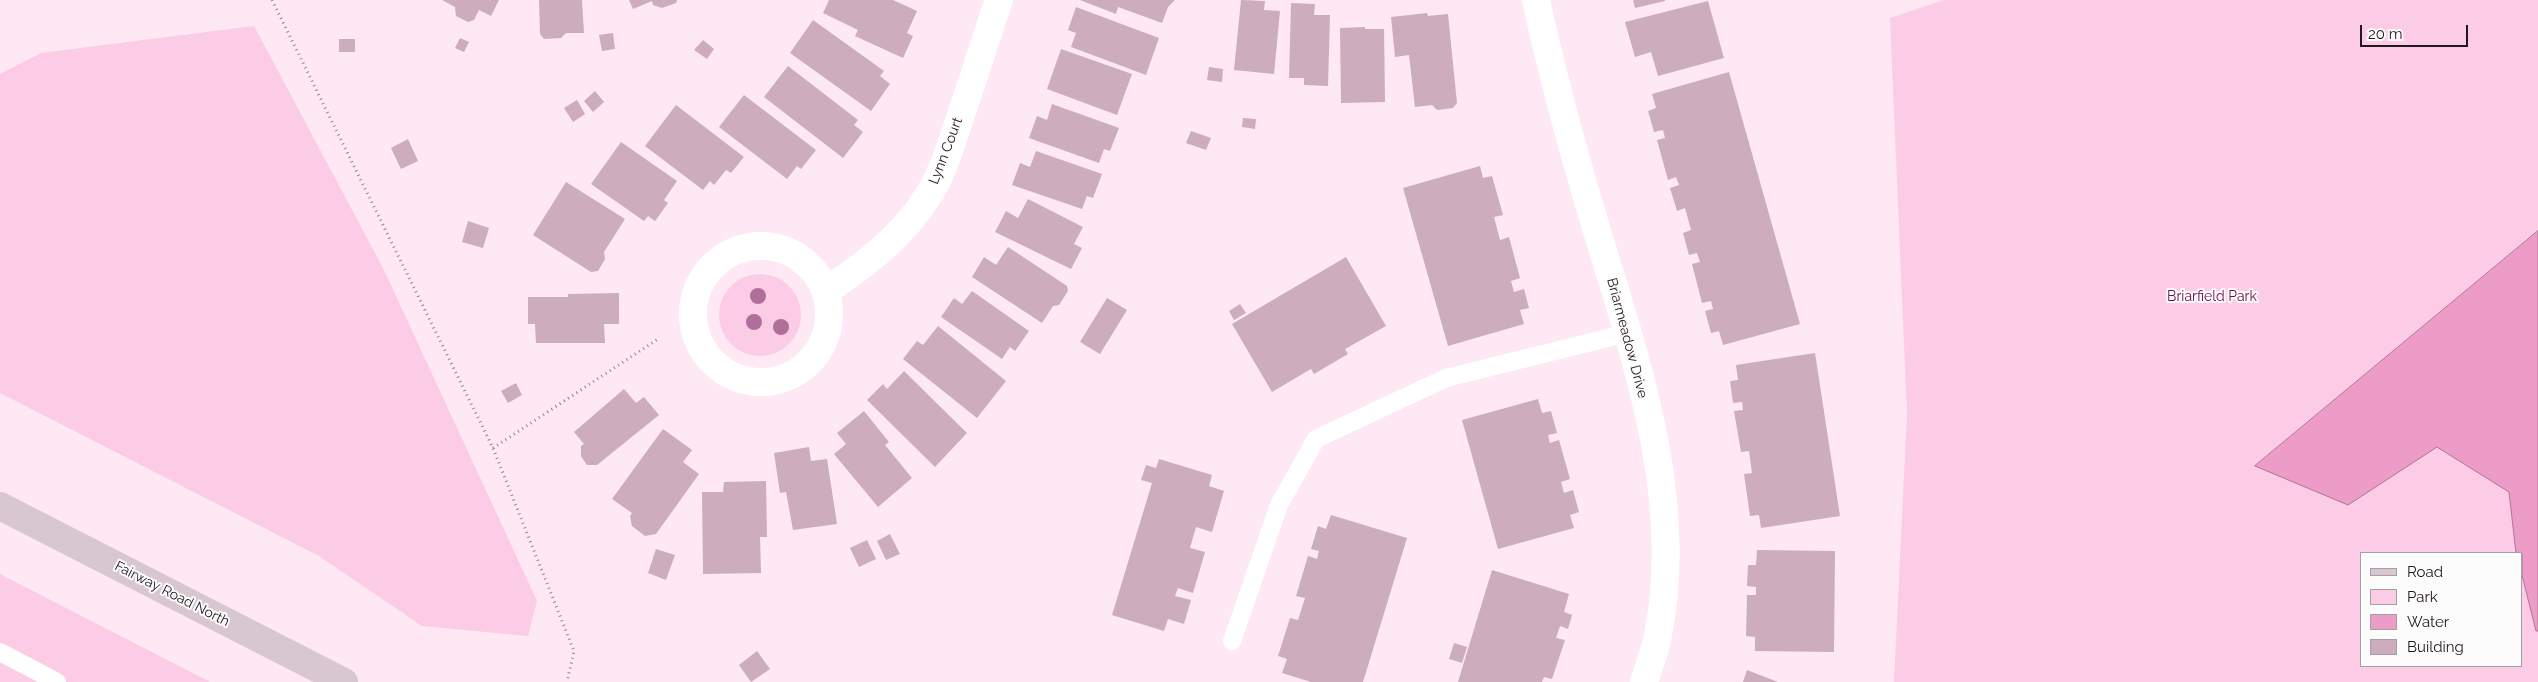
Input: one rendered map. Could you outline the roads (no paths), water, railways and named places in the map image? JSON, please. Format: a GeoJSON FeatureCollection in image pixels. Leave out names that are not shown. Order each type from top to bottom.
{"type":"FeatureCollection","features":[{"type":"Feature","properties":{"kind":"main road","name":"Fairway Road North"},"geometry":{"type":"LineString","coordinates":[[0,506],[344,682]]}},
{"type":"Feature","properties":{"kind":"street","name":"Lynn Court"},"geometry":{"type":"LineString","coordinates":[[826,291],[857,270],[882,249],[907,225],[926,199],[942,170],[1000,0]]}},
{"type":"Feature","properties":{"kind":"street","name":"Briarmeadow Drive"},"geometry":{"type":"LineString","coordinates":[[1536,0],[1550,66],[1628,333],[1659,460],[1665,526],[1664,582],[1658,635],[1644,682]]}},
{"type":"Feature","properties":{"kind":"street"},"geometry":{"type":"LineString","coordinates":[[760,245],[781,248],[805,262],[815,272],[826,291],[830,314],[825,338],[814,358],[795,373],[773,381],[749,382],[727,374],[709,358],[697,337],[692,314],[696,294],[705,274],[720,259],[738,249],[760,245]]}},
{"type":"Feature","properties":{"kind":"lane"},"geometry":{"type":"LineString","coordinates":[[1232,641],[1279,505],[1316,439],[1446,378],[1628,333]]}},
{"type":"Feature","properties":{"kind":"lane"},"geometry":{"type":"LineString","coordinates":[[0,652],[57,682]]}},
{"type":"Feature","properties":{"kind":"water"},"geometry":{"type":"Polygon","coordinates":[[[2538,231],[2538,631],[2536,631],[2523,579],[2523,552],[2516,552],[2509,492],[2437,447],[2348,505],[2255,466],[2538,231]]]}},
{"type":"Feature","properties":{"kind":"park label","name":"Briarfield Park"},"geometry":{"type":"Point","coordinates":[2212,297]}}]}
